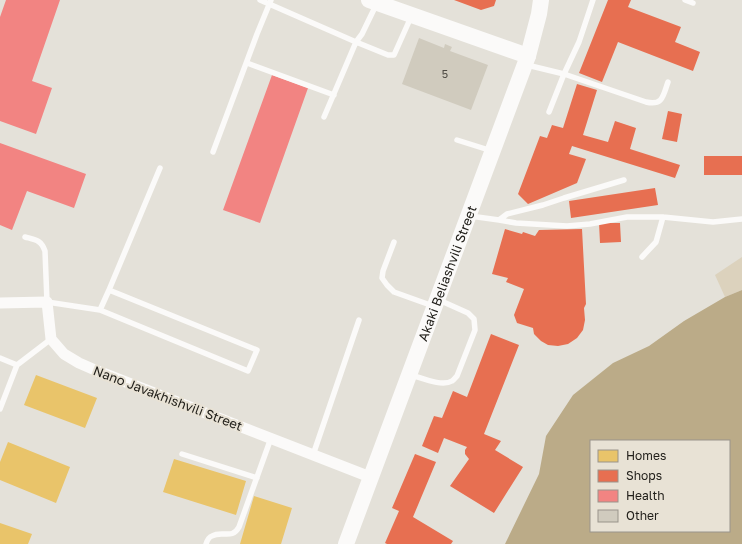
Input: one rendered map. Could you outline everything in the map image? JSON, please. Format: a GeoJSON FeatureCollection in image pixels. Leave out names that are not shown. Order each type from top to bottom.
{"type":"FeatureCollection","features":[{"type":"Feature","properties":{"kind":"main road","name":"Akaki Beliashvili Street"},"geometry":{"type":"LineString","coordinates":[[346,544],[527,60],[539,14],[541,0]]}},
{"type":"Feature","properties":{"kind":"main road"},"geometry":{"type":"LineString","coordinates":[[373,1],[527,60]]}},
{"type":"Feature","properties":{"kind":"street"},"geometry":{"type":"LineString","coordinates":[[0,303],[48,302],[51,339]]}},
{"type":"Feature","properties":{"kind":"street","name":"Nano Javakhishvili Street"},"geometry":{"type":"LineString","coordinates":[[51,339],[64,354],[84,365],[370,477]]}},
{"type":"Feature","properties":{"kind":"lane"},"geometry":{"type":"LineString","coordinates":[[260,0],[270,2],[356,42],[388,55],[394,55],[412,15]]}},
{"type":"Feature","properties":{"kind":"lane"},"geometry":{"type":"LineString","coordinates":[[549,112],[579,42],[593,0]]}},
{"type":"Feature","properties":{"kind":"lane"},"geometry":{"type":"LineString","coordinates":[[685,0],[693,3]]}},
{"type":"Feature","properties":{"kind":"lane"},"geometry":{"type":"LineString","coordinates":[[324,117],[356,42],[362,34],[373,1]]}},
{"type":"Feature","properties":{"kind":"lane"},"geometry":{"type":"LineString","coordinates":[[213,152],[270,2]]}},
{"type":"Feature","properties":{"kind":"lane"},"geometry":{"type":"LineString","coordinates":[[527,60],[646,102],[658,102],[662,98],[668,82]]}},
{"type":"Feature","properties":{"kind":"lane"},"geometry":{"type":"LineString","coordinates":[[247,63],[334,95]]}},
{"type":"Feature","properties":{"kind":"lane"},"geometry":{"type":"LineString","coordinates":[[457,140],[492,152]]}},
{"type":"Feature","properties":{"kind":"lane"},"geometry":{"type":"LineString","coordinates":[[100,310],[160,168]]}},
{"type":"Feature","properties":{"kind":"lane"},"geometry":{"type":"LineString","coordinates":[[499,220],[507,214],[543,205],[624,180]]}},
{"type":"Feature","properties":{"kind":"lane"},"geometry":{"type":"LineString","coordinates":[[468,216],[516,223],[567,226],[590,224],[627,217],[663,217],[713,222],[742,219]]}},
{"type":"Feature","properties":{"kind":"lane"},"geometry":{"type":"LineString","coordinates":[[642,257],[656,242],[663,217]]}},
{"type":"Feature","properties":{"kind":"lane"},"geometry":{"type":"LineString","coordinates":[[25,237],[38,240],[43,244],[45,250],[48,302],[100,310],[248,371],[257,350],[109,290]]}},
{"type":"Feature","properties":{"kind":"lane"},"geometry":{"type":"LineString","coordinates":[[394,242],[383,271],[382,278],[394,292],[468,313],[474,319],[475,330],[457,376],[452,381],[438,383],[409,374]]}},
{"type":"Feature","properties":{"kind":"lane"},"geometry":{"type":"LineString","coordinates":[[313,455],[359,320]]}},
{"type":"Feature","properties":{"kind":"lane"},"geometry":{"type":"LineString","coordinates":[[0,409],[17,365],[51,339]]}},
{"type":"Feature","properties":{"kind":"lane"},"geometry":{"type":"LineString","coordinates":[[0,358],[17,365]]}},
{"type":"Feature","properties":{"kind":"lane"},"geometry":{"type":"LineString","coordinates":[[206,544],[212,535],[232,534],[236,532],[271,438]]}},
{"type":"Feature","properties":{"kind":"lane"},"geometry":{"type":"LineString","coordinates":[[182,454],[257,478]]}},
{"type":"Feature","properties":{"kind":"shaded area"},"geometry":{"type":"Polygon","coordinates":[[[742,257],[742,290],[725,297],[715,275],[742,257]]]}},
{"type":"Feature","properties":{"kind":"shaded area"},"geometry":{"type":"Polygon","coordinates":[[[742,290],[742,544],[505,544],[539,474],[546,436],[573,395],[613,363],[649,346],[684,321],[725,297],[742,290]]]}},
{"type":"Feature","properties":{"kind":"building: Homes"},"geometry":{"type":"Polygon","coordinates":[[[36,375],[97,398],[85,428],[24,405],[36,375]]]}},
{"type":"Feature","properties":{"kind":"building: Homes"},"geometry":{"type":"Polygon","coordinates":[[[8,442],[70,467],[56,503],[0,480],[0,462],[8,442]]]}},
{"type":"Feature","properties":{"kind":"building: Homes"},"geometry":{"type":"Polygon","coordinates":[[[174,459],[246,481],[236,515],[163,492],[174,459]]]}},
{"type":"Feature","properties":{"kind":"building: Homes"},"geometry":{"type":"Polygon","coordinates":[[[254,496],[292,508],[281,544],[240,544],[254,496]]]}},
{"type":"Feature","properties":{"kind":"building: Homes"},"geometry":{"type":"Polygon","coordinates":[[[0,523],[32,534],[28,544],[0,544],[0,523]]]}},
{"type":"Feature","properties":{"kind":"building: Shops"},"geometry":{"type":"Polygon","coordinates":[[[454,0],[496,0],[494,6],[481,10],[454,0]]]}},
{"type":"Feature","properties":{"kind":"building: Shops"},"geometry":{"type":"Polygon","coordinates":[[[608,0],[631,0],[628,7],[681,27],[675,42],[700,52],[693,71],[618,42],[602,82],[579,73],[608,0]]]}},
{"type":"Feature","properties":{"kind":"building: Shops"},"geometry":{"type":"Polygon","coordinates":[[[577,84],[597,90],[583,135],[608,142],[615,121],[636,128],[630,149],[680,165],[675,178],[572,146],[569,154],[586,159],[577,183],[528,204],[518,194],[540,136],[547,138],[552,125],[563,128],[577,84]]]}},
{"type":"Feature","properties":{"kind":"building: Shops"},"geometry":{"type":"Polygon","coordinates":[[[668,111],[682,114],[677,142],[662,139],[668,111]]]}},
{"type":"Feature","properties":{"kind":"building: Shops"},"geometry":{"type":"Polygon","coordinates":[[[704,156],[742,156],[742,175],[704,175],[704,156]]]}},
{"type":"Feature","properties":{"kind":"building: Shops"},"geometry":{"type":"Polygon","coordinates":[[[655,188],[658,205],[571,218],[569,201],[655,188]]]}},
{"type":"Feature","properties":{"kind":"building: Shops"},"geometry":{"type":"Polygon","coordinates":[[[599,223],[620,223],[621,242],[600,243],[599,223]]]}},
{"type":"Feature","properties":{"kind":"building: Shops"},"geometry":{"type":"Polygon","coordinates":[[[505,229],[535,236],[539,230],[582,229],[586,304],[584,308],[585,320],[583,330],[577,338],[568,344],[558,346],[548,345],[534,334],[533,328],[517,323],[514,315],[524,289],[506,282],[508,278],[492,274],[505,229]]]}},
{"type":"Feature","properties":{"kind":"building: Shops"},"geometry":{"type":"Polygon","coordinates":[[[491,334],[519,345],[484,434],[501,441],[495,450],[523,467],[494,513],[450,486],[469,459],[465,454],[467,447],[444,438],[438,453],[422,446],[434,416],[442,418],[453,391],[467,397],[491,334]]]}},
{"type":"Feature","properties":{"kind":"building: Shops"},"geometry":{"type":"Polygon","coordinates":[[[415,454],[436,462],[413,517],[453,541],[451,544],[385,543],[399,511],[392,508],[415,454]]]}},
{"type":"Feature","properties":{"kind":"building: Health"},"geometry":{"type":"Polygon","coordinates":[[[6,0],[60,0],[32,81],[52,88],[36,134],[0,121],[0,17],[6,0]]]}},
{"type":"Feature","properties":{"kind":"building: Health"},"geometry":{"type":"Polygon","coordinates":[[[272,75],[308,88],[260,223],[223,210],[272,75]]]}},
{"type":"Feature","properties":{"kind":"building: Health"},"geometry":{"type":"Polygon","coordinates":[[[0,143],[86,174],[74,208],[27,191],[12,230],[0,225],[0,143]]]}},
{"type":"Feature","properties":{"kind":"building: Other"},"geometry":{"type":"Polygon","coordinates":[[[419,38],[444,48],[445,44],[452,47],[450,51],[488,65],[471,110],[402,84],[419,38]]]}}]}
